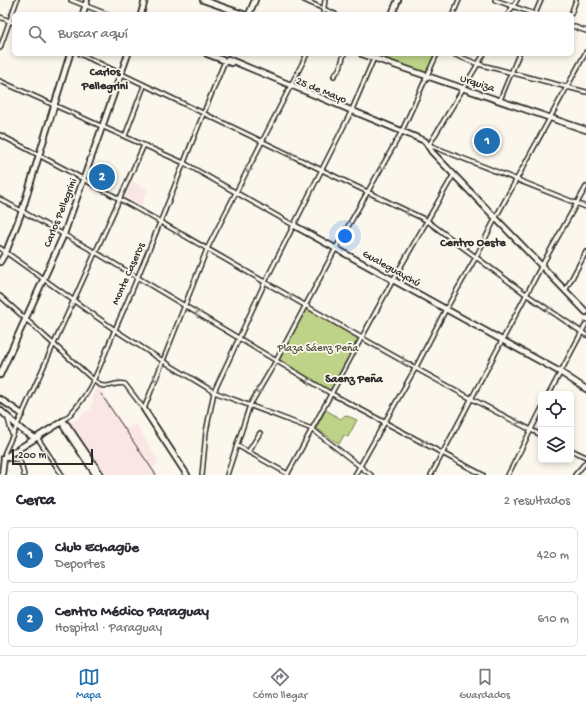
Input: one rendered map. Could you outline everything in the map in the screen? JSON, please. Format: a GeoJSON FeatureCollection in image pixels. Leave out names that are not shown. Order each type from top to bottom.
{"type":"FeatureCollection","features":[{"type":"Feature","properties":{"kind":"street"},"geometry":{"type":"LineString","coordinates":[[12,12],[17,0]]}},
{"type":"Feature","properties":{"kind":"street"},"geometry":{"type":"LineString","coordinates":[[71,0],[102,12]]}},
{"type":"Feature","properties":{"kind":"street"},"geometry":{"type":"LineString","coordinates":[[84,12],[87,0]]}},
{"type":"Feature","properties":{"kind":"street"},"geometry":{"type":"LineString","coordinates":[[142,12],[145,0]]}},
{"type":"Feature","properties":{"kind":"street"},"geometry":{"type":"LineString","coordinates":[[203,0],[237,12]]}},
{"type":"Feature","properties":{"kind":"street"},"geometry":{"type":"LineString","coordinates":[[250,12],[255,0]]}},
{"type":"Feature","properties":{"kind":"street"},"geometry":{"type":"LineString","coordinates":[[304,0],[324,12],[325,0]]}},
{"type":"Feature","properties":{"kind":"street"},"geometry":{"type":"LineString","coordinates":[[393,12],[398,0]]}},
{"type":"Feature","properties":{"kind":"street"},"geometry":{"type":"LineString","coordinates":[[454,12],[459,0]]}},
{"type":"Feature","properties":{"kind":"street"},"geometry":{"type":"LineString","coordinates":[[495,0],[529,12]]}},
{"type":"Feature","properties":{"kind":"street"},"geometry":{"type":"LineString","coordinates":[[509,12],[517,0]]}},
{"type":"Feature","properties":{"kind":"street"},"geometry":{"type":"LineString","coordinates":[[536,12],[541,0]]}},
{"type":"Feature","properties":{"kind":"street"},"geometry":{"type":"LineString","coordinates":[[572,12],[576,0]]}},
{"type":"Feature","properties":{"kind":"street"},"geometry":{"type":"LineString","coordinates":[[0,48],[12,13]]}},
{"type":"Feature","properties":{"kind":"street"},"geometry":{"type":"LineString","coordinates":[[0,17],[12,23]]}},
{"type":"Feature","properties":{"kind":"street"},"geometry":{"type":"LineString","coordinates":[[574,27],[586,31]]}},
{"type":"Feature","properties":{"kind":"street"},"geometry":{"type":"LineString","coordinates":[[355,475],[416,367],[586,52]]}},
{"type":"Feature","properties":{"kind":"street"},"geometry":{"type":"LineString","coordinates":[[0,262],[6,252],[22,210],[69,56]]}},
{"type":"Feature","properties":{"kind":"street"},"geometry":{"type":"LineString","coordinates":[[84,56],[426,220],[528,295],[586,335]]}},
{"type":"Feature","properties":{"kind":"street","name":"Carlos Pellegrini"},"geometry":{"type":"LineString","coordinates":[[0,375],[64,234],[127,56]]}},
{"type":"Feature","properties":{"kind":"street","name":"25 de Mayo"},"geometry":{"type":"LineString","coordinates":[[217,56],[227,58],[291,87],[402,132],[429,145],[436,146],[516,181],[586,207]]}},
{"type":"Feature","properties":{"kind":"street"},"geometry":{"type":"LineString","coordinates":[[144,409],[207,249],[306,56]]}},
{"type":"Feature","properties":{"kind":"street"},"geometry":{"type":"LineString","coordinates":[[334,76],[340,68],[343,56]]}},
{"type":"Feature","properties":{"kind":"street"},"geometry":{"type":"LineString","coordinates":[[202,475],[206,432],[214,392],[265,282],[295,226],[351,111],[375,56]]}},
{"type":"Feature","properties":{"kind":"street","name":"Urquiza"},"geometry":{"type":"LineString","coordinates":[[375,56],[462,89],[500,100],[586,130]]}},
{"type":"Feature","properties":{"kind":"street"},"geometry":{"type":"LineString","coordinates":[[227,475],[238,446],[250,406],[276,361],[335,249],[402,132],[436,56]]}},
{"type":"Feature","properties":{"kind":"street"},"geometry":{"type":"LineString","coordinates":[[458,56],[478,64],[586,92]]}},
{"type":"Feature","properties":{"kind":"street"},"geometry":{"type":"LineString","coordinates":[[483,56],[429,145],[432,152],[586,312]]}},
{"type":"Feature","properties":{"kind":"street"},"geometry":{"type":"LineString","coordinates":[[500,100],[518,56]]}},
{"type":"Feature","properties":{"kind":"street","name":"Monte Caseros"},"geometry":{"type":"LineString","coordinates":[[2,458],[65,419],[75,410],[95,381],[115,330],[161,223],[203,113],[227,58]]}},
{"type":"Feature","properties":{"kind":"street","name":"Gualeguaychú"},"geometry":{"type":"LineString","coordinates":[[0,81],[184,163],[335,249],[560,372],[586,389]]}},
{"type":"Feature","properties":{"kind":"street"},"geometry":{"type":"LineString","coordinates":[[126,136],[144,86]]}},
{"type":"Feature","properties":{"kind":"street"},"geometry":{"type":"LineString","coordinates":[[0,136],[84,178],[305,306],[538,434]]}},
{"type":"Feature","properties":{"kind":"street"},"geometry":{"type":"LineString","coordinates":[[2,475],[2,458],[96,252],[118,199],[144,145]]}},
{"type":"Feature","properties":{"kind":"street"},"geometry":{"type":"LineString","coordinates":[[238,446],[288,475],[330,393],[426,220],[454,174]]}},
{"type":"Feature","properties":{"kind":"street"},"geometry":{"type":"LineString","coordinates":[[431,475],[528,295],[542,265],[586,187]]}},
{"type":"Feature","properties":{"kind":"street"},"geometry":{"type":"LineString","coordinates":[[0,198],[96,252],[330,393],[483,475]]}},
{"type":"Feature","properties":{"kind":"street"},"geometry":{"type":"LineString","coordinates":[[0,248],[115,330],[163,361],[214,392],[312,429],[371,475]]}},
{"type":"Feature","properties":{"kind":"street"},"geometry":{"type":"LineString","coordinates":[[565,291],[586,253]]}},
{"type":"Feature","properties":{"kind":"street"},"geometry":{"type":"LineString","coordinates":[[0,296],[102,386],[107,387],[118,383],[125,384],[144,409],[187,475]]}},
{"type":"Feature","properties":{"kind":"street"},"geometry":{"type":"LineString","coordinates":[[550,391],[586,324]]}},
{"type":"Feature","properties":{"kind":"street"},"geometry":{"type":"LineString","coordinates":[[0,399],[22,414]]}},
{"type":"Feature","properties":{"kind":"street"},"geometry":{"type":"LineString","coordinates":[[0,410],[17,426],[36,438],[62,475]]}},
{"type":"Feature","properties":{"kind":"street"},"geometry":{"type":"LineString","coordinates":[[508,475],[538,416]]}},
{"type":"Feature","properties":{"kind":"street"},"geometry":{"type":"LineString","coordinates":[[8,417],[12,426],[12,436]]}},
{"type":"Feature","properties":{"kind":"street"},"geometry":{"type":"LineString","coordinates":[[65,419],[67,427],[95,474]]}},
{"type":"Feature","properties":{"kind":"street"},"geometry":{"type":"LineString","coordinates":[[51,428],[67,427]]}},
{"type":"Feature","properties":{"kind":"street"},"geometry":{"type":"LineString","coordinates":[[67,427],[101,475]]}},
{"type":"Feature","properties":{"kind":"street"},"geometry":{"type":"LineString","coordinates":[[248,452],[260,433]]}},
{"type":"Feature","properties":{"kind":"street"},"geometry":{"type":"LineString","coordinates":[[574,451],[586,457]]}},
{"type":"Feature","properties":{"kind":"street"},"geometry":{"type":"LineString","coordinates":[[2,458],[18,459],[24,475]]}},
{"type":"Feature","properties":{"kind":"street"},"geometry":{"type":"LineString","coordinates":[[575,475],[586,462]]}},
{"type":"Feature","properties":{"kind":"shaded area"},"geometry":{"type":"Polygon","coordinates":[[[131,181],[146,188],[147,192],[141,205],[124,196],[131,181]]]}},
{"type":"Feature","properties":{"kind":"shaded area"},"geometry":{"type":"Polygon","coordinates":[[[95,388],[101,390],[126,428],[136,424],[157,459],[158,464],[153,469],[160,475],[105,475],[70,423],[91,409],[95,388]]]}},
{"type":"Feature","properties":{"kind":"green space"},"geometry":{"type":"Polygon","coordinates":[[[378,56],[434,56],[427,74],[377,58],[378,56]]]}},
{"type":"Feature","properties":{"kind":"green space","name":"Plaza Sáenz Peña"},"geometry":{"type":"Polygon","coordinates":[[[307,306],[360,337],[330,392],[277,361],[307,306]]]}},
{"type":"Feature","properties":{"kind":"green space"},"geometry":{"type":"Polygon","coordinates":[[[326,410],[341,419],[345,415],[357,420],[348,437],[344,435],[339,444],[316,428],[326,410]]]}},
{"type":"Feature","properties":{"kind":"railway"},"geometry":{"type":"LineString","coordinates":[[101,394],[156,475]]}},
{"type":"Feature","properties":{"kind":"place","name":"Club Echagüe"},"geometry":{"type":"Point","coordinates":[487,141]}},
{"type":"Feature","properties":{"kind":"place","name":"Centro Médico Paraguay"},"geometry":{"type":"Point","coordinates":[102,177]}},
{"type":"Feature","properties":{"kind":"district","name":"Carlos Pellegrini"},"geometry":{"type":"Point","coordinates":[105,80]}},
{"type":"Feature","properties":{"kind":"district","name":"Centro Oeste"},"geometry":{"type":"Point","coordinates":[473,244]}},
{"type":"Feature","properties":{"kind":"district","name":"Saenz Peña"},"geometry":{"type":"Point","coordinates":[354,380]}}]}
